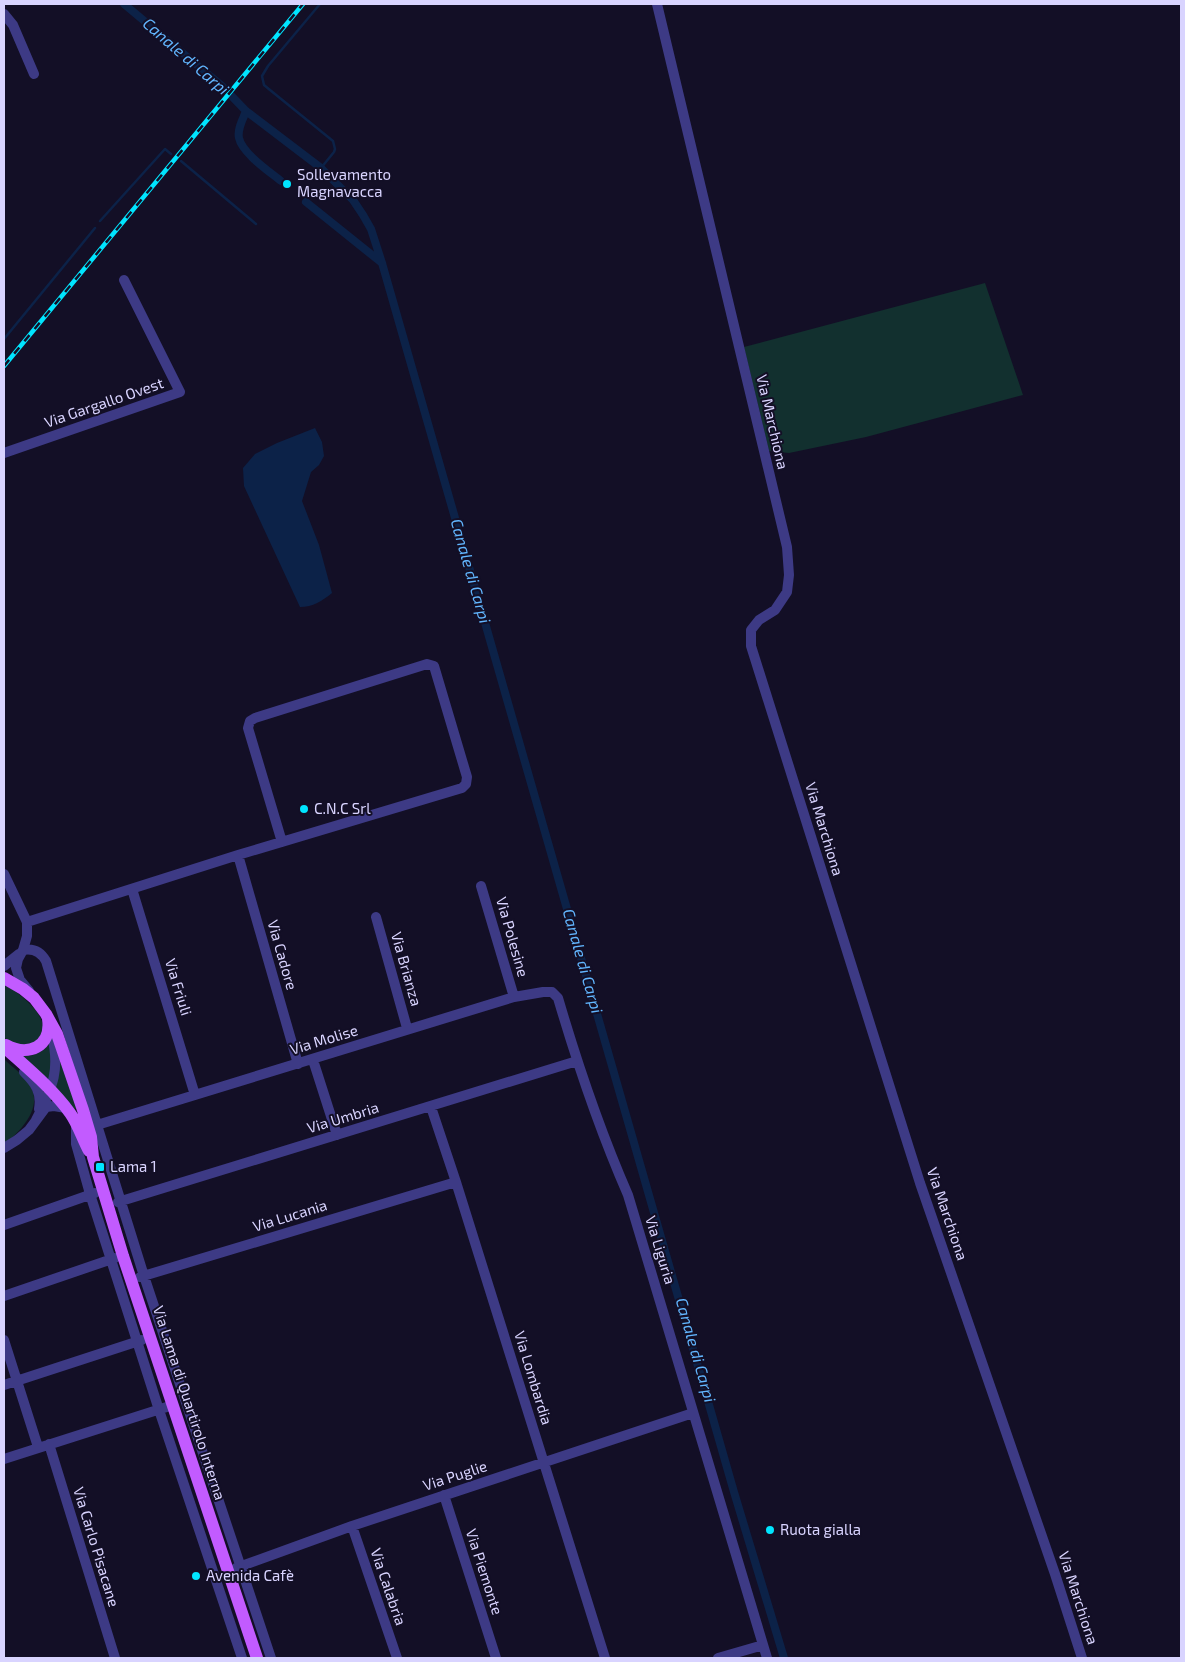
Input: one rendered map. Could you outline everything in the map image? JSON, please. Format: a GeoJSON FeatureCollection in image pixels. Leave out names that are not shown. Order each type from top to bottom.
{"type":"FeatureCollection","features":[{"type":"Feature","properties":{"kind":"main road"},"geometry":{"type":"LineString","coordinates":[[4,978],[34,998]]}},
{"type":"Feature","properties":{"kind":"main road","name":"Via Lama di Quartirolo Interna"},"geometry":{"type":"LineString","coordinates":[[34,998],[57,1034],[91,1137],[93,1157]]}},
{"type":"Feature","properties":{"kind":"main road"},"geometry":{"type":"LineString","coordinates":[[4,1047],[23,1051],[39,1046],[48,1033],[47,1017]]}},
{"type":"Feature","properties":{"kind":"main road","name":"Via Lama di Quartirolo Interna"},"geometry":{"type":"LineString","coordinates":[[4,1047],[51,1091],[66,1108],[93,1157],[132,1280],[144,1340],[173,1405],[255,1654]]}},
{"type":"Feature","properties":{"kind":"street","name":"Via Marchiona"},"geometry":{"type":"LineString","coordinates":[[657,4],[786,548],[789,575],[787,592],[775,610],[760,620],[751,630],[751,646],[920,1183],[1052,1565],[1082,1658]]}},
{"type":"Feature","properties":{"kind":"street"},"geometry":{"type":"LineString","coordinates":[[4,14],[12,25],[34,74]]}},
{"type":"Feature","properties":{"kind":"street","name":"Via Gargallo Ovest"},"geometry":{"type":"LineString","coordinates":[[4,453],[180,392],[124,280]]}},
{"type":"Feature","properties":{"kind":"street"},"geometry":{"type":"LineString","coordinates":[[27,922],[238,855],[282,842],[462,788],[466,784],[467,777],[434,666],[427,664],[250,721],[248,728],[282,842]]}},
{"type":"Feature","properties":{"kind":"street","name":"Via Cadore"},"geometry":{"type":"LineString","coordinates":[[238,855],[298,1064]]}},
{"type":"Feature","properties":{"kind":"street"},"geometry":{"type":"LineString","coordinates":[[4,874],[27,922],[27,936],[22,952],[16,962],[17,972],[34,998]]}},
{"type":"Feature","properties":{"kind":"street","name":"Via Polesine"},"geometry":{"type":"LineString","coordinates":[[481,886],[514,997]]}},
{"type":"Feature","properties":{"kind":"street","name":"Via Friuli"},"geometry":{"type":"LineString","coordinates":[[132,889],[195,1095]]}},
{"type":"Feature","properties":{"kind":"street","name":"Via Brianza"},"geometry":{"type":"LineString","coordinates":[[376,917],[408,1028]]}},
{"type":"Feature","properties":{"kind":"street"},"geometry":{"type":"LineString","coordinates":[[4,966],[29,949],[38,952],[46,961],[120,1202],[271,1658]]}},
{"type":"Feature","properties":{"kind":"street","name":"Via Molise"},"geometry":{"type":"LineString","coordinates":[[97,1125],[514,997],[552,992],[558,998]]}},
{"type":"Feature","properties":{"kind":"street","name":"Via Liguria"},"geometry":{"type":"LineString","coordinates":[[558,998],[576,1061],[604,1142],[628,1196],[767,1658]]}},
{"type":"Feature","properties":{"kind":"street"},"geometry":{"type":"LineString","coordinates":[[4,1148],[29,1130],[51,1091],[56,1054],[47,1017]]}},
{"type":"Feature","properties":{"kind":"street"},"geometry":{"type":"LineString","coordinates":[[4,1047],[38,1089],[40,1101],[36,1120]]}},
{"type":"Feature","properties":{"kind":"street"},"geometry":{"type":"LineString","coordinates":[[312,1060],[337,1135]]}},
{"type":"Feature","properties":{"kind":"street","name":"Via Umbria"},"geometry":{"type":"LineString","coordinates":[[120,1202],[576,1061]]}},
{"type":"Feature","properties":{"kind":"street"},"geometry":{"type":"LineString","coordinates":[[36,1120],[48,1107],[66,1108]]}},
{"type":"Feature","properties":{"kind":"street","name":"Via Lombardia"},"geometry":{"type":"LineString","coordinates":[[431,1107],[605,1658]]}},
{"type":"Feature","properties":{"kind":"street"},"geometry":{"type":"LineString","coordinates":[[76,1124],[76,1144],[110,1260],[144,1340],[159,1410],[204,1540],[238,1657],[255,1654]]}},
{"type":"Feature","properties":{"kind":"street","name":"Via Lucania"},"geometry":{"type":"LineString","coordinates":[[132,1280],[456,1182]]}},
{"type":"Feature","properties":{"kind":"street"},"geometry":{"type":"LineString","coordinates":[[4,1226],[103,1190]]}},
{"type":"Feature","properties":{"kind":"street"},"geometry":{"type":"LineString","coordinates":[[4,1296],[123,1256]]}},
{"type":"Feature","properties":{"kind":"street"},"geometry":{"type":"LineString","coordinates":[[4,1340],[38,1447]]}},
{"type":"Feature","properties":{"kind":"street"},"geometry":{"type":"LineString","coordinates":[[4,1385],[144,1340]]}},
{"type":"Feature","properties":{"kind":"street"},"geometry":{"type":"LineString","coordinates":[[4,1459],[173,1405]]}},
{"type":"Feature","properties":{"kind":"street","name":"Via Puglie"},"geometry":{"type":"LineString","coordinates":[[228,1571],[352,1526],[693,1413]]}},
{"type":"Feature","properties":{"kind":"street","name":"Via Carlo Pisacane"},"geometry":{"type":"LineString","coordinates":[[49,1444],[115,1658]]}},
{"type":"Feature","properties":{"kind":"street","name":"Via Piemonte"},"geometry":{"type":"LineString","coordinates":[[444,1495],[496,1658]]}},
{"type":"Feature","properties":{"kind":"street"},"geometry":{"type":"LineString","coordinates":[[204,1540],[212,1523]]}},
{"type":"Feature","properties":{"kind":"street","name":"Via Calabria"},"geometry":{"type":"LineString","coordinates":[[352,1526],[397,1658]]}},
{"type":"Feature","properties":{"kind":"street"},"geometry":{"type":"LineString","coordinates":[[718,1658],[763,1645]]}},
{"type":"Feature","properties":{"kind":"green space"},"geometry":{"type":"Polygon","coordinates":[[[985,283],[1023,395],[866,437],[789,453],[769,451],[744,347],[985,283]]]}},
{"type":"Feature","properties":{"kind":"green space"},"geometry":{"type":"Polygon","coordinates":[[[4,985],[18,993],[33,1007],[42,1023],[43,1031],[40,1038],[27,1047],[10,1043],[4,1037],[4,985]]]}},
{"type":"Feature","properties":{"kind":"green space"},"geometry":{"type":"Polygon","coordinates":[[[50,1044],[52,1055],[49,1085],[20,1055],[29,1056],[36,1054],[50,1044]]]}},
{"type":"Feature","properties":{"kind":"green space"},"geometry":{"type":"Polygon","coordinates":[[[58,1056],[77,1108],[74,1109],[55,1090],[58,1056]]]}},
{"type":"Feature","properties":{"kind":"green space"},"geometry":{"type":"Polygon","coordinates":[[[4,1059],[27,1080],[33,1093],[34,1101],[32,1110],[23,1126],[4,1145],[4,1059]]]}},
{"type":"Feature","properties":{"kind":"water"},"geometry":{"type":"Polygon","coordinates":[[[315,428],[322,442],[324,456],[319,465],[311,472],[302,501],[319,545],[332,593],[317,603],[300,607],[244,486],[243,468],[255,454],[315,428]]]}},
{"type":"Feature","properties":{"kind":"waterway","name":"Canale di Carpi"},"geometry":{"type":"LineString","coordinates":[[124,4],[222,86],[246,111],[321,168],[353,200],[371,229],[734,1492],[784,1658]]}},
{"type":"Feature","properties":{"kind":"waterway"},"geometry":{"type":"LineString","coordinates":[[320,4],[268,66],[262,76],[264,85],[333,141],[334,152],[321,168]]}},
{"type":"Feature","properties":{"kind":"waterway","name":"Canale di Carpi"},"geometry":{"type":"LineString","coordinates":[[246,111],[239,131],[241,144],[257,162],[281,181]]}},
{"type":"Feature","properties":{"kind":"waterway"},"geometry":{"type":"LineString","coordinates":[[100,221],[165,149],[171,154]]}},
{"type":"Feature","properties":{"kind":"waterway"},"geometry":{"type":"LineString","coordinates":[[181,161],[256,224]]}},
{"type":"Feature","properties":{"kind":"waterway","name":"Canale di Carpi"},"geometry":{"type":"LineString","coordinates":[[306,202],[382,263]]}},
{"type":"Feature","properties":{"kind":"waterway"},"geometry":{"type":"LineString","coordinates":[[4,339],[95,228]]}},
{"type":"Feature","properties":{"kind":"railway"},"geometry":{"type":"LineString","coordinates":[[4,366],[303,4]]}},
{"type":"Feature","properties":{"kind":"place","name":"Sollevamento Magnavacca"},"geometry":{"type":"Point","coordinates":[287,184]}},
{"type":"Feature","properties":{"kind":"place","name":"C.N.C Srl"},"geometry":{"type":"Point","coordinates":[304,809]}},
{"type":"Feature","properties":{"kind":"place","name":"Lama 1"},"geometry":{"type":"Point","coordinates":[100,1167]}},
{"type":"Feature","properties":{"kind":"place","name":"Ruota gialla"},"geometry":{"type":"Point","coordinates":[770,1530]}},
{"type":"Feature","properties":{"kind":"place","name":"Avenida Cafè"},"geometry":{"type":"Point","coordinates":[196,1576]}}]}
